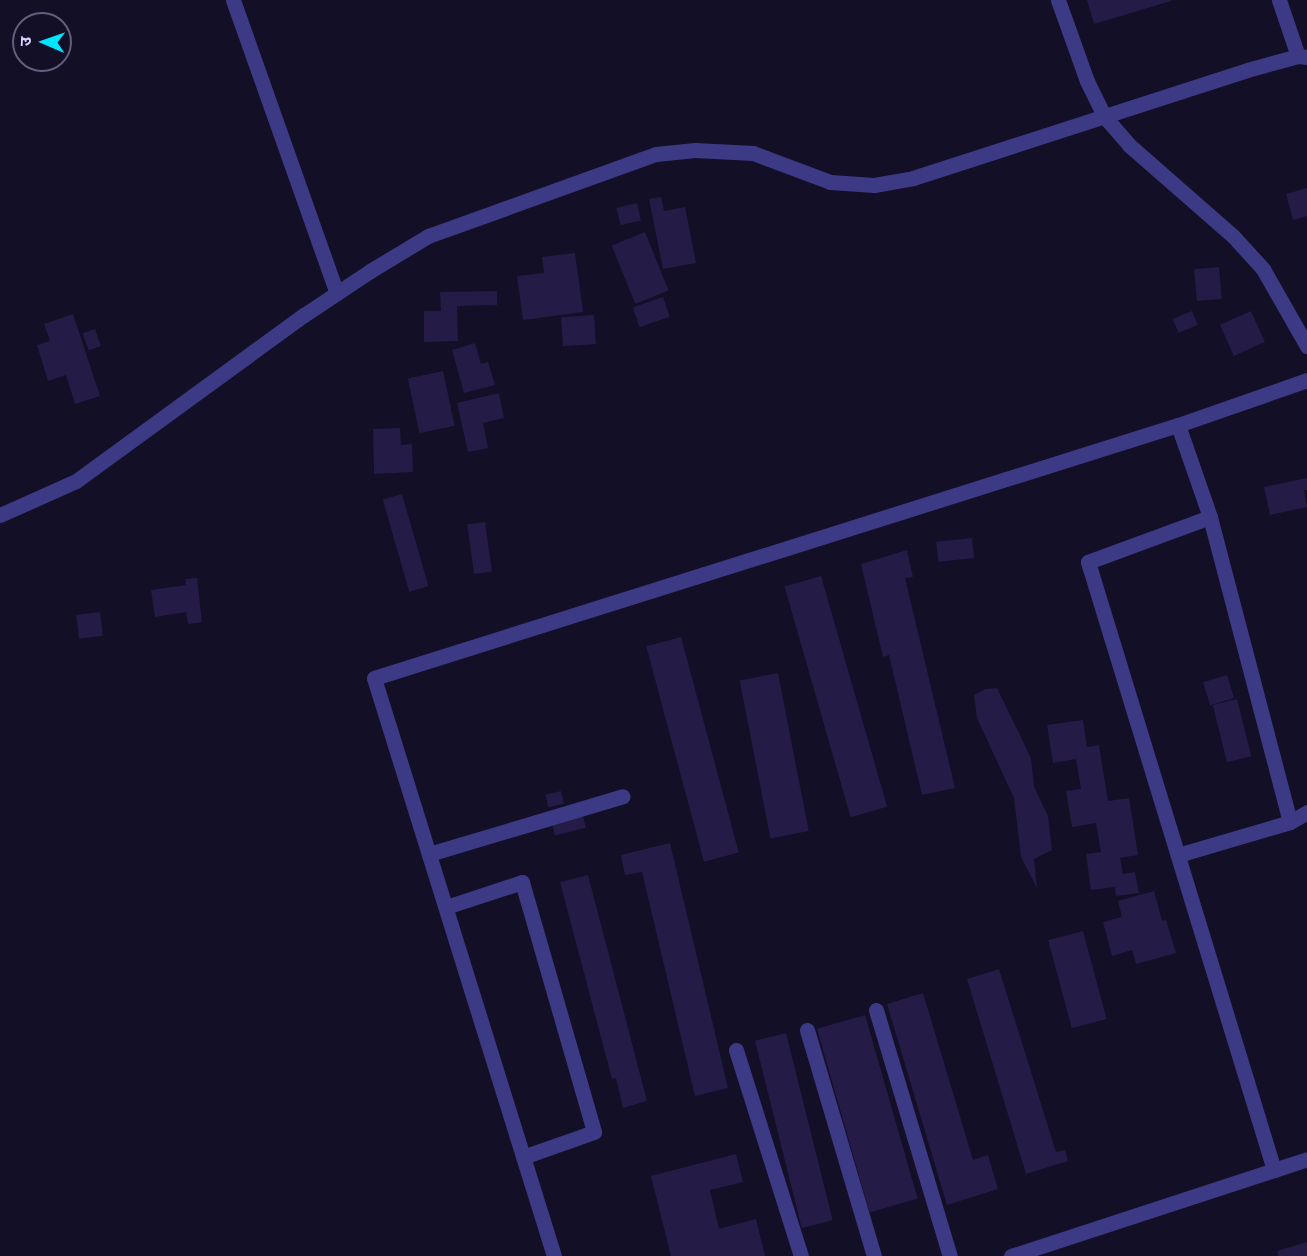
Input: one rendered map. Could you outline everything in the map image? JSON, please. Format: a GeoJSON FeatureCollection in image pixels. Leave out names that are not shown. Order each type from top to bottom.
{"type":"FeatureCollection","features":[{"type":"Feature","properties":{"kind":"street"},"geometry":{"type":"LineString","coordinates":[[233,0],[252,48],[337,293]]}},
{"type":"Feature","properties":{"kind":"street"},"geometry":{"type":"LineString","coordinates":[[1058,0],[1087,81],[1104,116],[1129,145],[1233,236],[1263,268],[1307,346]]}},
{"type":"Feature","properties":{"kind":"street"},"geometry":{"type":"LineString","coordinates":[[0,515],[76,481],[337,293],[428,236],[656,154],[695,150],[753,153],[830,182],[874,185],[914,178],[1247,70],[1303,57],[1279,0]]}},
{"type":"Feature","properties":{"kind":"street"},"geometry":{"type":"LineString","coordinates":[[554,1256],[374,678],[1178,424],[1307,380]]}},
{"type":"Feature","properties":{"kind":"street"},"geometry":{"type":"LineString","coordinates":[[1178,424],[1210,517],[1290,822]]}},
{"type":"Feature","properties":{"kind":"street"},"geometry":{"type":"LineString","coordinates":[[1210,517],[1088,562],[1274,1170]]}},
{"type":"Feature","properties":{"kind":"street"},"geometry":{"type":"LineString","coordinates":[[429,854],[623,796]]}},
{"type":"Feature","properties":{"kind":"street"},"geometry":{"type":"LineString","coordinates":[[1178,855],[1290,822],[1307,812]]}},
{"type":"Feature","properties":{"kind":"street"},"geometry":{"type":"LineString","coordinates":[[446,907],[522,882],[594,1132],[523,1157]]}},
{"type":"Feature","properties":{"kind":"street"},"geometry":{"type":"LineString","coordinates":[[876,1010],[950,1256]]}},
{"type":"Feature","properties":{"kind":"street"},"geometry":{"type":"LineString","coordinates":[[807,1030],[874,1256]]}},
{"type":"Feature","properties":{"kind":"street"},"geometry":{"type":"LineString","coordinates":[[736,1050],[801,1256]]}},
{"type":"Feature","properties":{"kind":"street"},"geometry":{"type":"LineString","coordinates":[[1011,1256],[1307,1159]]}},
{"type":"Feature","properties":{"kind":"building"},"geometry":{"type":"Polygon","coordinates":[[[1087,0],[1171,0],[1171,1],[1094,24],[1087,0]]]}},
{"type":"Feature","properties":{"kind":"building"},"geometry":{"type":"Polygon","coordinates":[[[1307,188],[1307,216],[1293,220],[1286,194],[1307,188]]]}},
{"type":"Feature","properties":{"kind":"building"},"geometry":{"type":"Polygon","coordinates":[[[661,197],[664,211],[685,207],[696,263],[663,269],[649,199],[661,197]]]}},
{"type":"Feature","properties":{"kind":"building"},"geometry":{"type":"Polygon","coordinates":[[[637,203],[641,221],[621,225],[617,208],[637,203]]]}},
{"type":"Feature","properties":{"kind":"building"},"geometry":{"type":"Polygon","coordinates":[[[645,232],[669,290],[635,304],[612,245],[645,232]]]}},
{"type":"Feature","properties":{"kind":"building"},"geometry":{"type":"Polygon","coordinates":[[[575,253],[583,312],[523,320],[517,276],[544,273],[542,257],[575,253]]]}},
{"type":"Feature","properties":{"kind":"building"},"geometry":{"type":"Polygon","coordinates":[[[1219,267],[1222,299],[1197,301],[1194,269],[1219,267]]]}},
{"type":"Feature","properties":{"kind":"building"},"geometry":{"type":"Polygon","coordinates":[[[497,291],[497,305],[457,306],[458,341],[424,342],[424,311],[441,311],[440,292],[497,291]]]}},
{"type":"Feature","properties":{"kind":"building"},"geometry":{"type":"Polygon","coordinates":[[[663,297],[670,317],[640,327],[633,307],[663,297]]]}},
{"type":"Feature","properties":{"kind":"building"},"geometry":{"type":"Polygon","coordinates":[[[1192,311],[1198,325],[1179,333],[1173,319],[1192,311]]]}},
{"type":"Feature","properties":{"kind":"building"},"geometry":{"type":"Polygon","coordinates":[[[1251,311],[1265,342],[1234,356],[1220,325],[1251,311]]]}},
{"type":"Feature","properties":{"kind":"building"},"geometry":{"type":"Polygon","coordinates":[[[73,314],[100,396],[75,404],[66,375],[48,381],[37,345],[50,341],[44,324],[73,314]]]}},
{"type":"Feature","properties":{"kind":"building"},"geometry":{"type":"Polygon","coordinates":[[[594,315],[596,344],[563,346],[561,317],[594,315]]]}},
{"type":"Feature","properties":{"kind":"building"},"geometry":{"type":"Polygon","coordinates":[[[95,329],[101,346],[89,350],[83,333],[95,329]]]}},
{"type":"Feature","properties":{"kind":"building"},"geometry":{"type":"Polygon","coordinates":[[[475,343],[481,364],[488,362],[495,385],[464,393],[452,350],[475,343]]]}},
{"type":"Feature","properties":{"kind":"building"},"geometry":{"type":"Polygon","coordinates":[[[443,371],[455,426],[419,433],[408,378],[443,371]]]}},
{"type":"Feature","properties":{"kind":"building"},"geometry":{"type":"Polygon","coordinates":[[[499,393],[504,418],[483,423],[488,448],[468,452],[457,403],[499,393]]]}},
{"type":"Feature","properties":{"kind":"building"},"geometry":{"type":"Polygon","coordinates":[[[400,428],[401,445],[412,444],[413,472],[374,474],[373,429],[400,428]]]}},
{"type":"Feature","properties":{"kind":"building"},"geometry":{"type":"Polygon","coordinates":[[[1307,478],[1307,490],[1304,490],[1307,507],[1270,515],[1264,487],[1307,478]]]}},
{"type":"Feature","properties":{"kind":"building"},"geometry":{"type":"Polygon","coordinates":[[[402,494],[428,586],[409,592],[383,500],[402,494]]]}},
{"type":"Feature","properties":{"kind":"building"},"geometry":{"type":"Polygon","coordinates":[[[485,522],[492,572],[474,574],[467,525],[485,522]]]}},
{"type":"Feature","properties":{"kind":"building"},"geometry":{"type":"Polygon","coordinates":[[[972,538],[974,558],[938,562],[936,542],[972,538]]]}},
{"type":"Feature","properties":{"kind":"building"},"geometry":{"type":"Polygon","coordinates":[[[907,550],[913,577],[905,578],[955,788],[922,795],[889,655],[883,657],[861,564],[907,550]]]}},
{"type":"Feature","properties":{"kind":"building"},"geometry":{"type":"Polygon","coordinates":[[[821,576],[887,807],[851,817],[784,586],[821,576]]]}},
{"type":"Feature","properties":{"kind":"building"},"geometry":{"type":"Polygon","coordinates":[[[197,578],[202,622],[188,624],[186,612],[155,617],[151,590],[186,585],[185,579],[197,578]]]}},
{"type":"Feature","properties":{"kind":"building"},"geometry":{"type":"Polygon","coordinates":[[[100,612],[103,636],[79,639],[76,615],[100,612]]]}},
{"type":"Feature","properties":{"kind":"building"},"geometry":{"type":"Polygon","coordinates":[[[681,637],[739,852],[704,862],[646,646],[681,637]]]}},
{"type":"Feature","properties":{"kind":"building"},"geometry":{"type":"Polygon","coordinates":[[[778,673],[809,831],[770,838],[740,680],[778,673]]]}},
{"type":"Feature","properties":{"kind":"building"},"geometry":{"type":"Polygon","coordinates":[[[1227,675],[1234,698],[1210,705],[1203,682],[1227,675]]]}},
{"type":"Feature","properties":{"kind":"building"},"geometry":{"type":"Polygon","coordinates":[[[997,688],[1031,758],[1034,787],[1048,816],[1052,850],[1034,859],[1037,888],[1021,857],[1014,798],[977,718],[974,695],[985,689],[997,688]]]}},
{"type":"Feature","properties":{"kind":"building"},"geometry":{"type":"Polygon","coordinates":[[[1237,699],[1251,756],[1227,762],[1213,705],[1237,699]]]}},
{"type":"Feature","properties":{"kind":"building"},"geometry":{"type":"Polygon","coordinates":[[[1083,720],[1087,747],[1099,745],[1108,801],[1129,798],[1138,855],[1120,858],[1123,874],[1135,872],[1139,893],[1116,896],[1115,887],[1091,890],[1086,854],[1101,852],[1096,823],[1072,827],[1066,791],[1081,789],[1076,759],[1053,763],[1047,725],[1083,720]]]}},
{"type":"Feature","properties":{"kind":"building"},"geometry":{"type":"Polygon","coordinates":[[[561,791],[564,804],[548,807],[545,795],[561,791]]]}},
{"type":"Feature","properties":{"kind":"building"},"geometry":{"type":"Polygon","coordinates":[[[583,816],[586,828],[555,835],[552,824],[583,816]]]}},
{"type":"Feature","properties":{"kind":"building"},"geometry":{"type":"Polygon","coordinates":[[[670,843],[728,1088],[695,1096],[642,872],[625,875],[621,855],[670,843]]]}},
{"type":"Feature","properties":{"kind":"building"},"geometry":{"type":"Polygon","coordinates":[[[588,875],[647,1101],[623,1108],[616,1078],[612,1079],[560,882],[588,875]]]}},
{"type":"Feature","properties":{"kind":"building"},"geometry":{"type":"Polygon","coordinates":[[[1154,891],[1162,921],[1166,920],[1176,953],[1136,964],[1132,950],[1112,956],[1103,922],[1122,917],[1118,901],[1154,891]]]}},
{"type":"Feature","properties":{"kind":"building"},"geometry":{"type":"Polygon","coordinates":[[[1083,931],[1107,1019],[1072,1028],[1048,940],[1083,931]]]}},
{"type":"Feature","properties":{"kind":"building"},"geometry":{"type":"Polygon","coordinates":[[[999,969],[1056,1152],[1065,1150],[1068,1161],[1026,1174],[967,979],[999,969]]]}},
{"type":"Feature","properties":{"kind":"building"},"geometry":{"type":"Polygon","coordinates":[[[923,993],[973,1160],[988,1155],[998,1189],[947,1205],[887,1004],[923,993]]]}},
{"type":"Feature","properties":{"kind":"building"},"geometry":{"type":"Polygon","coordinates":[[[865,1015],[918,1199],[870,1212],[817,1029],[865,1015]]]}},
{"type":"Feature","properties":{"kind":"building"},"geometry":{"type":"Polygon","coordinates":[[[786,1033],[833,1220],[802,1228],[755,1041],[786,1033]]]}},
{"type":"Feature","properties":{"kind":"building"},"geometry":{"type":"Polygon","coordinates":[[[736,1154],[743,1182],[710,1190],[719,1229],[756,1219],[765,1256],[671,1256],[651,1176],[736,1154]]]}},
{"type":"Feature","properties":{"kind":"building"},"geometry":{"type":"Polygon","coordinates":[[[1307,1242],[1307,1256],[1278,1256],[1277,1251],[1307,1242]]]}}]}
